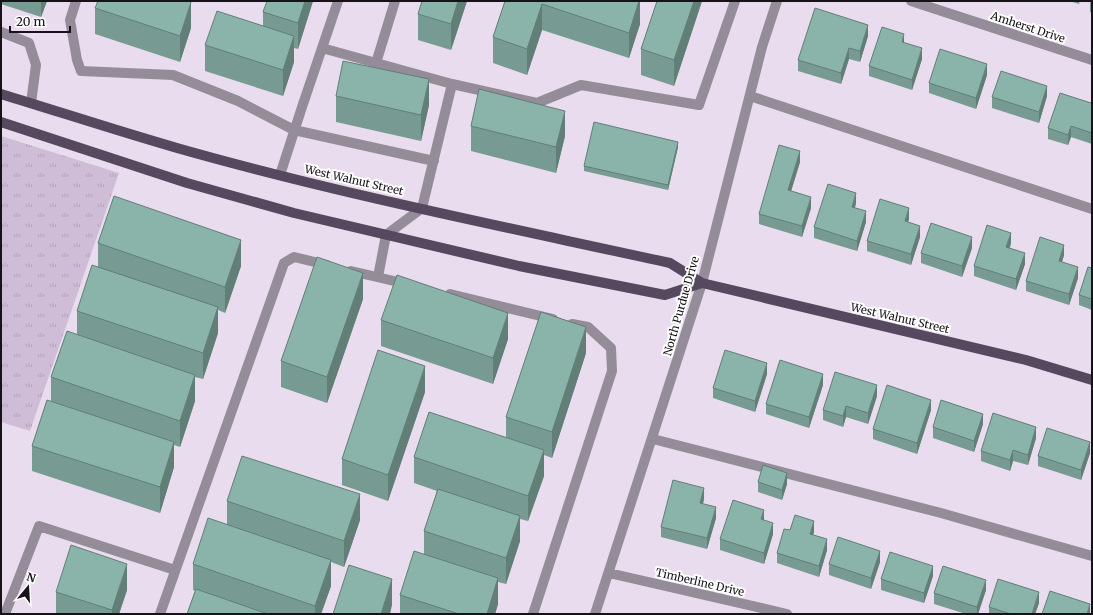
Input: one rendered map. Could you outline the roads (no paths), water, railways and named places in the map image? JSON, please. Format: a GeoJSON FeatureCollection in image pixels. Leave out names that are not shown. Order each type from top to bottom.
{"type":"FeatureCollection","features":[{"type":"Feature","properties":{"kind":"main road","name":"West Walnut Street"},"geometry":{"type":"LineString","coordinates":[[1,94],[177,148],[280,175],[670,263],[702,283],[1026,360],[1092,380]]}},
{"type":"Feature","properties":{"kind":"main road"},"geometry":{"type":"LineString","coordinates":[[1,122],[187,183],[294,213],[519,266],[665,295],[702,283]]}},
{"type":"Feature","properties":{"kind":"street"},"geometry":{"type":"LineString","coordinates":[[76,1],[70,20],[77,60],[81,71],[173,75],[238,101],[294,130],[434,161]]}},
{"type":"Feature","properties":{"kind":"street"},"geometry":{"type":"LineString","coordinates":[[280,175],[338,1]]}},
{"type":"Feature","properties":{"kind":"street"},"geometry":{"type":"LineString","coordinates":[[376,63],[395,1]]}},
{"type":"Feature","properties":{"kind":"street"},"geometry":{"type":"LineString","coordinates":[[322,48],[452,84],[537,103],[581,85],[699,105],[734,1]]}},
{"type":"Feature","properties":{"kind":"street","name":"North Purdue Drive"},"geometry":{"type":"LineString","coordinates":[[595,614],[702,283],[762,47],[777,1]]}},
{"type":"Feature","properties":{"kind":"street","name":"Amherst Drive"},"geometry":{"type":"LineString","coordinates":[[911,1],[1092,60]]}},
{"type":"Feature","properties":{"kind":"street"},"geometry":{"type":"LineString","coordinates":[[1,32],[29,42],[36,65],[31,103]]}},
{"type":"Feature","properties":{"kind":"street"},"geometry":{"type":"LineString","coordinates":[[378,277],[386,235],[422,208],[452,84]]}},
{"type":"Feature","properties":{"kind":"street"},"geometry":{"type":"LineString","coordinates":[[750,96],[1092,209]]}},
{"type":"Feature","properties":{"kind":"street"},"geometry":{"type":"LineString","coordinates":[[160,614],[284,263],[294,257],[417,286]]}},
{"type":"Feature","properties":{"kind":"street"},"geometry":{"type":"LineString","coordinates":[[440,292],[588,327],[611,348],[612,370],[533,614]]}},
{"type":"Feature","properties":{"kind":"street"},"geometry":{"type":"LineString","coordinates":[[652,439],[941,512],[1092,556]]}},
{"type":"Feature","properties":{"kind":"street"},"geometry":{"type":"LineString","coordinates":[[5,614],[39,526],[175,570]]}},
{"type":"Feature","properties":{"kind":"street","name":"Timberline Drive"},"geometry":{"type":"LineString","coordinates":[[609,573],[787,614]]}}]}
